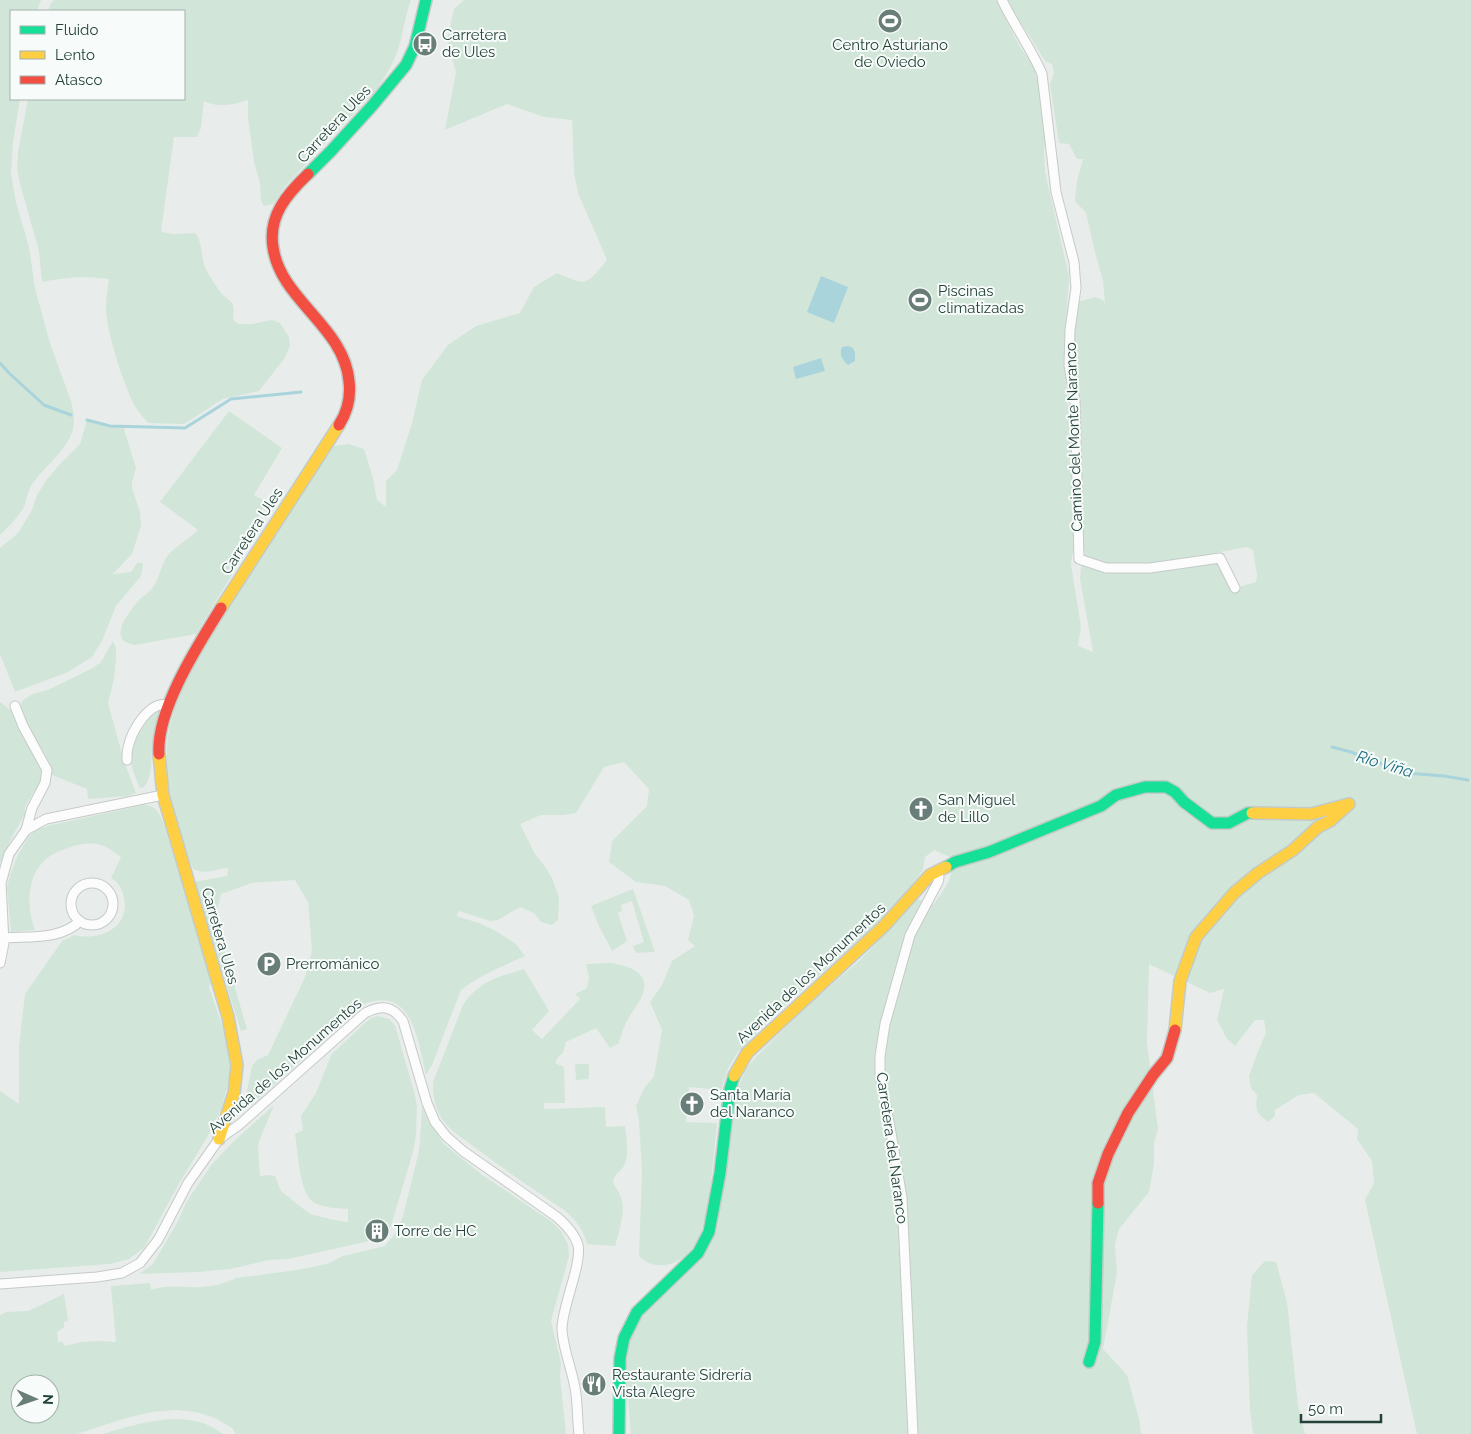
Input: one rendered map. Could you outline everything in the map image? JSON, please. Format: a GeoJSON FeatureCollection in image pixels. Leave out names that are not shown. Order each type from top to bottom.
{"type":"FeatureCollection","features":[{"type":"Feature","properties":{"kind":"street","name":"Carretera Ules"},"geometry":{"type":"LineString","coordinates":[[220,1139],[234,1093],[237,1065],[228,1017],[163,795],[159,749],[162,727],[168,705],[197,646],[344,417],[348,404],[350,378],[347,365],[334,340],[285,280],[273,256],[271,235],[276,215],[292,190],[330,152],[395,80],[411,57],[426,0]]}},
{"type":"Feature","properties":{"kind":"street","name":"Camino del Monte Naranco"},"geometry":{"type":"LineString","coordinates":[[1002,0],[1042,74],[1056,192],[1074,262],[1076,288],[1070,330],[1069,365],[1075,402],[1079,559],[1106,568],[1150,568],[1220,558],[1235,588]]}},
{"type":"Feature","properties":{"kind":"street"},"geometry":{"type":"LineString","coordinates":[[127,760],[127,748],[143,716],[156,706],[163,703],[168,705]]}},
{"type":"Feature","properties":{"kind":"street"},"geometry":{"type":"LineString","coordinates":[[0,963],[4,938],[1,883],[9,854],[26,830],[32,808],[45,783],[47,770],[23,726],[15,706]]}},
{"type":"Feature","properties":{"kind":"street","name":"Avenida de los Monumentos"},"geometry":{"type":"LineString","coordinates":[[619,1434],[620,1358],[624,1338],[637,1312],[698,1253],[709,1232],[720,1173],[729,1098],[733,1079],[739,1066],[761,1039],[884,926],[930,875],[955,862],[989,852],[1101,806],[1116,795],[1145,787],[1166,787],[1175,792],[1184,802],[1212,824],[1229,823],[1248,813],[1311,814],[1349,804],[1330,821],[1318,827],[1293,850],[1258,873],[1234,893],[1196,938],[1180,981],[1175,1034],[1167,1058],[1153,1075],[1128,1113],[1108,1154],[1098,1183],[1096,1342],[1089,1362]]}},
{"type":"Feature","properties":{"kind":"street"},"geometry":{"type":"LineString","coordinates":[[26,830],[46,819],[163,795]]}},
{"type":"Feature","properties":{"kind":"street","name":"Carretera del Naranco"},"geometry":{"type":"LineString","coordinates":[[913,1434],[902,1198],[882,1092],[880,1056],[885,1024],[910,935],[938,882],[939,877],[936,873]]}},
{"type":"Feature","properties":{"kind":"street"},"geometry":{"type":"LineString","coordinates":[[86,884],[98,884],[111,895],[112,912],[105,921],[94,925],[80,921],[72,909],[76,892],[86,884]]}},
{"type":"Feature","properties":{"kind":"street"},"geometry":{"type":"LineString","coordinates":[[4,938],[57,934],[67,931],[80,921]]}},
{"type":"Feature","properties":{"kind":"street","name":"Avenida de los Monumentos"},"geometry":{"type":"LineString","coordinates":[[0,1284],[122,1274],[140,1263],[158,1240],[188,1183],[220,1139],[239,1125],[365,1013],[382,1007],[390,1009],[397,1013],[406,1029],[434,1122],[463,1151],[558,1217],[566,1225],[578,1245],[577,1261],[566,1303],[562,1328],[575,1388],[579,1434]]}},
{"type":"Feature","properties":{"kind":"green space"},"geometry":{"type":"Polygon","coordinates":[[[0,0],[41,0],[37,10],[10,10],[10,100],[20,100],[13,142],[11,173],[16,202],[29,247],[35,288],[50,343],[71,401],[74,427],[68,442],[29,489],[23,509],[0,535],[0,0]]]}},
{"type":"Feature","properties":{"kind":"green space"},"geometry":{"type":"Polygon","coordinates":[[[54,0],[411,0],[398,50],[389,70],[377,89],[286,185],[273,204],[264,206],[261,201],[260,183],[254,162],[248,118],[248,100],[226,105],[204,101],[201,128],[197,137],[174,137],[161,231],[173,234],[195,233],[199,239],[206,270],[222,294],[233,305],[234,321],[239,324],[252,324],[272,320],[280,323],[289,337],[290,346],[284,359],[259,391],[223,399],[184,424],[148,423],[131,399],[121,373],[109,330],[106,307],[109,279],[76,278],[42,282],[39,251],[17,169],[18,152],[28,100],[185,100],[185,10],[48,10],[54,0]]]}},
{"type":"Feature","properties":{"kind":"green space"},"geometry":{"type":"Polygon","coordinates":[[[464,0],[996,0],[1020,47],[1034,67],[1039,86],[1045,141],[1045,172],[1069,276],[1066,327],[1066,381],[1073,465],[1076,547],[1071,564],[1081,627],[1078,646],[1093,652],[1080,579],[1081,566],[1085,557],[1081,520],[1073,356],[1077,302],[1095,297],[1103,300],[1105,304],[1103,281],[1086,213],[1075,201],[1077,181],[1083,159],[1077,159],[1069,144],[1059,143],[1050,84],[1054,73],[1052,64],[1045,61],[1007,0],[1471,0],[1471,1434],[1417,1434],[1365,1200],[1374,1183],[1372,1161],[1357,1139],[1358,1129],[1314,1093],[1299,1095],[1275,1110],[1275,1116],[1268,1122],[1257,1110],[1257,1095],[1251,1088],[1249,1076],[1266,1033],[1264,1020],[1255,1020],[1235,1046],[1227,1039],[1217,1020],[1224,989],[1210,993],[1149,964],[1147,1043],[1158,1129],[1154,1143],[1154,1164],[1149,1192],[1119,1229],[1115,1244],[1117,1273],[1103,1349],[1127,1375],[1140,1423],[1141,1434],[631,1434],[627,1368],[633,1332],[650,1308],[700,1260],[713,1240],[717,1229],[738,1088],[746,1069],[805,1008],[860,960],[918,899],[933,905],[948,883],[951,864],[950,857],[934,850],[925,857],[923,870],[905,894],[882,919],[792,998],[737,1053],[728,1069],[721,1090],[689,1087],[688,1100],[684,1100],[684,1107],[687,1107],[686,1122],[717,1123],[708,1200],[702,1227],[693,1247],[679,1260],[670,1264],[654,1265],[639,1255],[642,1171],[639,1121],[636,1106],[645,1087],[654,1076],[662,1030],[650,1002],[662,985],[672,961],[695,946],[688,940],[694,916],[689,900],[665,886],[636,882],[609,862],[612,841],[647,806],[649,789],[624,762],[604,767],[576,813],[541,815],[520,824],[535,854],[552,878],[559,897],[558,920],[552,925],[541,922],[534,913],[520,907],[498,920],[490,921],[459,911],[456,916],[494,930],[515,943],[525,956],[484,975],[461,990],[432,1065],[426,1075],[416,1033],[410,1020],[403,1009],[393,1002],[380,1000],[364,1004],[250,1106],[247,1091],[252,1066],[257,1060],[268,1055],[305,977],[312,951],[308,902],[295,880],[252,883],[221,894],[215,919],[247,1029],[241,1031],[194,882],[227,876],[228,868],[206,872],[193,869],[178,825],[170,793],[167,747],[175,709],[182,691],[209,639],[332,446],[349,444],[364,449],[373,478],[377,500],[386,507],[386,481],[397,470],[412,423],[422,380],[448,345],[476,326],[520,313],[534,287],[557,273],[575,280],[585,281],[595,275],[607,260],[578,193],[574,173],[572,120],[544,117],[507,104],[445,130],[456,72],[447,40],[454,9],[464,0]],[[1246,547],[1215,553],[1220,558],[1235,588],[1256,582],[1257,575],[1253,550],[1246,547]]]}},
{"type":"Feature","properties":{"kind":"green space"},"geometry":{"type":"Polygon","coordinates":[[[229,411],[282,448],[254,495],[266,501],[233,573],[196,634],[135,645],[126,642],[121,637],[121,631],[128,614],[154,586],[168,555],[198,530],[160,502],[229,411]]]}},
{"type":"Feature","properties":{"kind":"green space"},"geometry":{"type":"Polygon","coordinates":[[[87,420],[110,426],[123,426],[136,468],[132,488],[140,512],[141,526],[132,554],[113,574],[131,572],[137,563],[143,563],[141,576],[116,606],[102,641],[92,657],[68,672],[15,692],[0,654],[0,548],[18,533],[32,510],[37,495],[45,482],[80,444],[87,420]]]}},
{"type":"Feature","properties":{"kind":"green space"},"geometry":{"type":"Polygon","coordinates":[[[113,641],[116,648],[116,660],[114,679],[108,703],[124,761],[136,793],[128,796],[88,799],[87,789],[52,775],[50,764],[45,754],[22,716],[21,703],[33,694],[50,689],[93,668],[101,662],[113,641]]]}},
{"type":"Feature","properties":{"kind":"green space"},"geometry":{"type":"Polygon","coordinates":[[[0,702],[12,711],[19,730],[41,767],[41,780],[25,806],[25,814],[0,863],[0,702]]]}},
{"type":"Feature","properties":{"kind":"green space"},"geometry":{"type":"Polygon","coordinates":[[[159,711],[152,747],[150,773],[144,787],[140,788],[134,774],[131,754],[142,724],[153,713],[159,711]]]}},
{"type":"Feature","properties":{"kind":"green space"},"geometry":{"type":"Polygon","coordinates":[[[143,805],[154,808],[159,813],[162,821],[207,966],[211,983],[209,987],[229,1046],[230,1066],[228,1084],[222,1107],[212,1129],[144,1248],[129,1259],[110,1264],[0,1272],[0,1091],[19,1104],[19,1046],[25,994],[62,941],[74,935],[95,936],[113,929],[124,914],[125,905],[121,889],[111,878],[121,857],[109,848],[101,845],[78,845],[50,856],[38,868],[31,885],[30,894],[32,922],[35,930],[11,932],[7,887],[10,875],[17,857],[34,831],[47,826],[143,805]]]}},
{"type":"Feature","properties":{"kind":"green space"},"geometry":{"type":"Polygon","coordinates":[[[633,889],[655,952],[636,953],[633,946],[644,942],[632,901],[621,905],[622,911],[618,913],[627,941],[612,951],[591,906],[633,889]]]}},
{"type":"Feature","properties":{"kind":"green space"},"geometry":{"type":"Polygon","coordinates":[[[608,963],[629,967],[640,975],[644,986],[642,997],[622,1032],[619,1043],[610,1048],[596,1028],[566,1042],[563,1053],[555,1063],[564,1067],[565,1103],[544,1103],[544,1109],[605,1107],[606,1127],[625,1126],[626,1162],[613,1182],[621,1197],[623,1208],[615,1246],[587,1244],[578,1225],[564,1210],[507,1171],[451,1129],[439,1113],[433,1093],[433,1082],[463,1005],[482,985],[524,969],[549,1011],[532,1030],[542,1039],[580,999],[575,994],[587,988],[589,977],[586,964],[608,963]]]}},
{"type":"Feature","properties":{"kind":"green space"},"geometry":{"type":"Polygon","coordinates":[[[378,1016],[389,1019],[395,1025],[417,1107],[413,1152],[391,1226],[384,1236],[374,1240],[288,1259],[269,1260],[230,1269],[139,1274],[153,1264],[177,1223],[187,1201],[212,1164],[274,1105],[258,1144],[260,1176],[275,1176],[281,1191],[310,1214],[348,1222],[348,1209],[321,1205],[313,1202],[308,1197],[302,1181],[295,1134],[303,1130],[301,1116],[316,1093],[331,1055],[366,1022],[378,1016]]]}},
{"type":"Feature","properties":{"kind":"green space"},"geometry":{"type":"Polygon","coordinates":[[[575,1064],[589,1064],[589,1079],[576,1080],[575,1064]]]}},
{"type":"Feature","properties":{"kind":"green space"},"geometry":{"type":"Polygon","coordinates":[[[422,1106],[428,1121],[444,1144],[481,1174],[552,1222],[561,1231],[568,1244],[569,1256],[551,1321],[561,1363],[560,1376],[566,1434],[236,1434],[232,1428],[217,1419],[195,1412],[176,1410],[151,1412],[77,1434],[0,1434],[0,1315],[6,1312],[28,1311],[64,1294],[68,1321],[64,1322],[64,1327],[57,1332],[58,1342],[63,1342],[64,1346],[81,1342],[116,1342],[111,1286],[150,1283],[151,1290],[166,1287],[208,1286],[236,1278],[327,1264],[343,1256],[385,1246],[397,1231],[403,1216],[418,1155],[422,1106]]]}},
{"type":"Feature","properties":{"kind":"green space"},"geometry":{"type":"Polygon","coordinates":[[[1265,1261],[1276,1262],[1287,1302],[1298,1405],[1305,1434],[1253,1434],[1250,1410],[1247,1326],[1252,1275],[1265,1261]]]}},
{"type":"Feature","properties":{"kind":"green space"},"geometry":{"type":"Polygon","coordinates":[[[170,1419],[198,1422],[210,1426],[223,1434],[103,1434],[153,1421],[170,1419]]]}},
{"type":"Feature","properties":{"kind":"water"},"geometry":{"type":"Polygon","coordinates":[[[821,276],[848,287],[834,323],[807,312],[821,276]]]}},
{"type":"Feature","properties":{"kind":"water"},"geometry":{"type":"Polygon","coordinates":[[[848,346],[853,348],[855,361],[848,365],[843,359],[841,352],[842,347],[848,346]]]}},
{"type":"Feature","properties":{"kind":"water"},"geometry":{"type":"Polygon","coordinates":[[[821,358],[825,371],[796,379],[793,367],[821,358]]]}},
{"type":"Feature","properties":{"kind":"waterway"},"geometry":{"type":"LineString","coordinates":[[0,363],[44,405],[71,415]]}},
{"type":"Feature","properties":{"kind":"waterway"},"geometry":{"type":"LineString","coordinates":[[87,420],[110,426],[185,428],[231,399],[301,392]]}},
{"type":"Feature","properties":{"kind":"waterway","name":"Río Viña"},"geometry":{"type":"LineString","coordinates":[[1332,747],[1351,752],[1406,773],[1468,780]]}},
{"type":"Feature","properties":{"kind":"traffic: fast"},"geometry":{"type":"LineString","coordinates":[[308,174],[372,106],[406,65],[415,46],[426,0]]}},
{"type":"Feature","properties":{"kind":"traffic: fast"},"geometry":{"type":"LineString","coordinates":[[946,867],[955,862],[989,852],[1101,806],[1116,795],[1145,787],[1166,787],[1175,792],[1184,802],[1212,823],[1229,823],[1248,813],[1252,813]]}},
{"type":"Feature","properties":{"kind":"traffic: fast"},"geometry":{"type":"LineString","coordinates":[[619,1434],[620,1358],[624,1338],[637,1312],[698,1253],[709,1232],[720,1173],[730,1089],[734,1076]]}},
{"type":"Feature","properties":{"kind":"traffic: fast"},"geometry":{"type":"LineString","coordinates":[[1089,1362],[1095,1342],[1098,1203]]}},
{"type":"Feature","properties":{"kind":"traffic: slow"},"geometry":{"type":"LineString","coordinates":[[221,608],[339,425]]}},
{"type":"Feature","properties":{"kind":"traffic: slow"},"geometry":{"type":"LineString","coordinates":[[159,754],[163,795],[228,1017],[237,1065],[234,1093],[219,1139]]}},
{"type":"Feature","properties":{"kind":"traffic: slow"},"geometry":{"type":"LineString","coordinates":[[1175,1030],[1180,981],[1196,937],[1234,893],[1258,873],[1293,850],[1318,827],[1330,821],[1349,804],[1311,814],[1252,813]]}},
{"type":"Feature","properties":{"kind":"traffic: slow"},"geometry":{"type":"LineString","coordinates":[[734,1076],[747,1053],[884,926],[930,875],[946,867]]}},
{"type":"Feature","properties":{"kind":"traffic: jam"},"geometry":{"type":"LineString","coordinates":[[308,174],[286,198],[276,216],[273,225],[273,247],[278,266],[287,283],[325,328],[345,362],[350,393],[347,409],[339,425]]}},
{"type":"Feature","properties":{"kind":"traffic: jam"},"geometry":{"type":"LineString","coordinates":[[159,754],[164,718],[171,698],[190,659],[221,608]]}},
{"type":"Feature","properties":{"kind":"traffic: jam"},"geometry":{"type":"LineString","coordinates":[[1098,1203],[1098,1183],[1108,1154],[1128,1113],[1153,1075],[1167,1058],[1175,1030]]}},
{"type":"Feature","properties":{"kind":"place","name":"Centro Asturiano de Oviedo"},"geometry":{"type":"Point","coordinates":[890,21]}},
{"type":"Feature","properties":{"kind":"place","name":"Carretera de Ules"},"geometry":{"type":"Point","coordinates":[425,44]}},
{"type":"Feature","properties":{"kind":"place","name":"Piscinas climatizadas"},"geometry":{"type":"Point","coordinates":[920,300]}},
{"type":"Feature","properties":{"kind":"place","name":"San Miguel de Lillo"},"geometry":{"type":"Point","coordinates":[921,809]}},
{"type":"Feature","properties":{"kind":"place","name":"Prerrománico"},"geometry":{"type":"Point","coordinates":[269,964]}},
{"type":"Feature","properties":{"kind":"place","name":"Santa María del Naranco"},"geometry":{"type":"Point","coordinates":[692,1104]}},
{"type":"Feature","properties":{"kind":"place","name":"Torre de HC"},"geometry":{"type":"Point","coordinates":[377,1231]}},
{"type":"Feature","properties":{"kind":"place","name":"Restaurante Sidrería Vista Alegre"},"geometry":{"type":"Point","coordinates":[594,1384]}}]}
